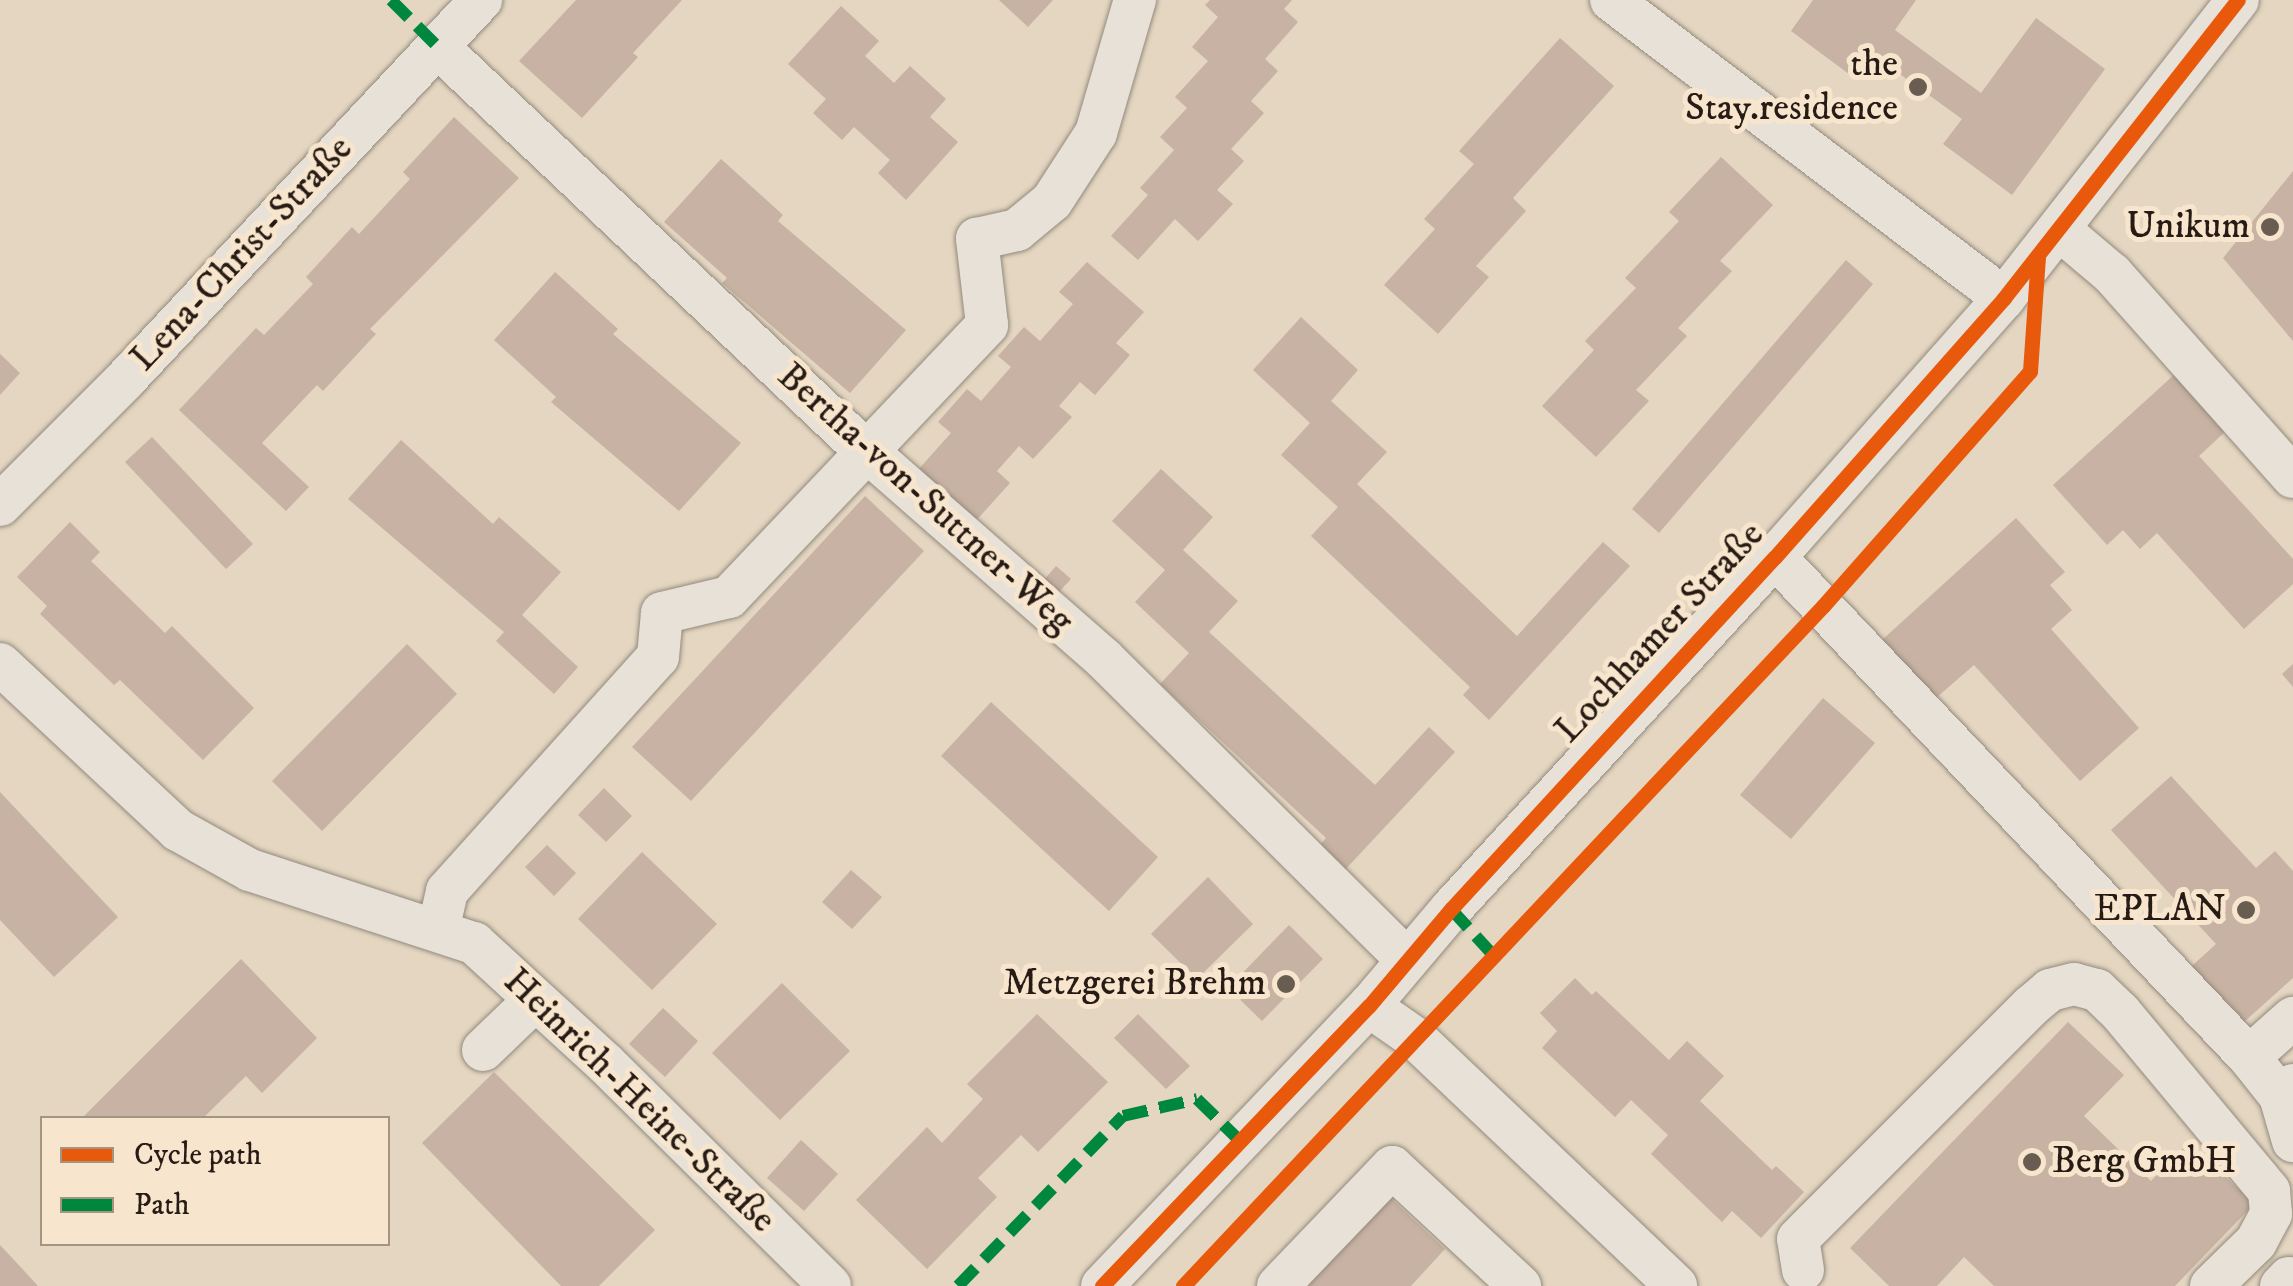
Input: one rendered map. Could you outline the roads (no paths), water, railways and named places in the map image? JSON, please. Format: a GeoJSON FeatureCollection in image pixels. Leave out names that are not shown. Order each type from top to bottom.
{"type":"FeatureCollection","features":[{"type":"Feature","properties":{"kind":"street","name":"Lena-Christ-Straße"},"geometry":{"type":"LineString","coordinates":[[0,505],[138,366],[481,0]]}},
{"type":"Feature","properties":{"kind":"street"},"geometry":{"type":"LineString","coordinates":[[438,931],[447,891],[658,656],[662,613],[728,597],[987,326],[977,240],[1017,230],[1052,202],[1096,133],[1134,0]]}},
{"type":"Feature","properties":{"kind":"street"},"geometry":{"type":"LineString","coordinates":[[1611,0],[2004,298]]}},
{"type":"Feature","properties":{"kind":"street","name":"Lochhamer Straße"},"geometry":{"type":"LineString","coordinates":[[1102,1286],[1369,1006],[1406,959],[1775,556],[2004,298],[2238,0]]}},
{"type":"Feature","properties":{"kind":"street","name":"Bertha-von-Suttner-Weg"},"geometry":{"type":"LineString","coordinates":[[437,46],[868,451],[1104,660],[1406,959]]}},
{"type":"Feature","properties":{"kind":"street"},"geometry":{"type":"LineString","coordinates":[[2060,230],[2112,274],[2293,477]]}},
{"type":"Feature","properties":{"kind":"street"},"geometry":{"type":"LineString","coordinates":[[1775,556],[2249,1057],[2286,1090],[2293,1141]]}},
{"type":"Feature","properties":{"kind":"street","name":"Heinrich-Heine-Straße"},"geometry":{"type":"LineString","coordinates":[[0,664],[178,830],[250,870],[474,944],[830,1286]]}},
{"type":"Feature","properties":{"kind":"street"},"geometry":{"type":"LineString","coordinates":[[1802,1281],[1798,1239],[2030,1006],[2050,990],[2074,984],[2097,990],[2120,1012],[2269,1192],[2271,1214],[2256,1242],[2211,1286]]}},
{"type":"Feature","properties":{"kind":"street"},"geometry":{"type":"LineString","coordinates":[[483,1050],[536,1000]]}},
{"type":"Feature","properties":{"kind":"street"},"geometry":{"type":"LineString","coordinates":[[1369,1006],[1415,1038],[1647,1276]]}},
{"type":"Feature","properties":{"kind":"street"},"geometry":{"type":"LineString","coordinates":[[2249,1057],[2293,1018]]}},
{"type":"Feature","properties":{"kind":"street"},"geometry":{"type":"LineString","coordinates":[[1278,1286],[1392,1166],[1520,1286]]}},
{"type":"Feature","properties":{"kind":"street"},"geometry":{"type":"LineString","coordinates":[[2281,1286],[2289,1278],[2293,1282]]}},
{"type":"Feature","properties":{"kind":"place","name":"the Stay.residence"},"geometry":{"type":"Point","coordinates":[1918,87]}},
{"type":"Feature","properties":{"kind":"place","name":"Unikum"},"geometry":{"type":"Point","coordinates":[2270,227]}},
{"type":"Feature","properties":{"kind":"place","name":"EPLAN"},"geometry":{"type":"Point","coordinates":[2246,910]}},
{"type":"Feature","properties":{"kind":"place","name":"Metzgerei Brehm"},"geometry":{"type":"Point","coordinates":[1286,984]}},
{"type":"Feature","properties":{"kind":"place","name":"Berg GmbH"},"geometry":{"type":"Point","coordinates":[2032,1162]}}]}
